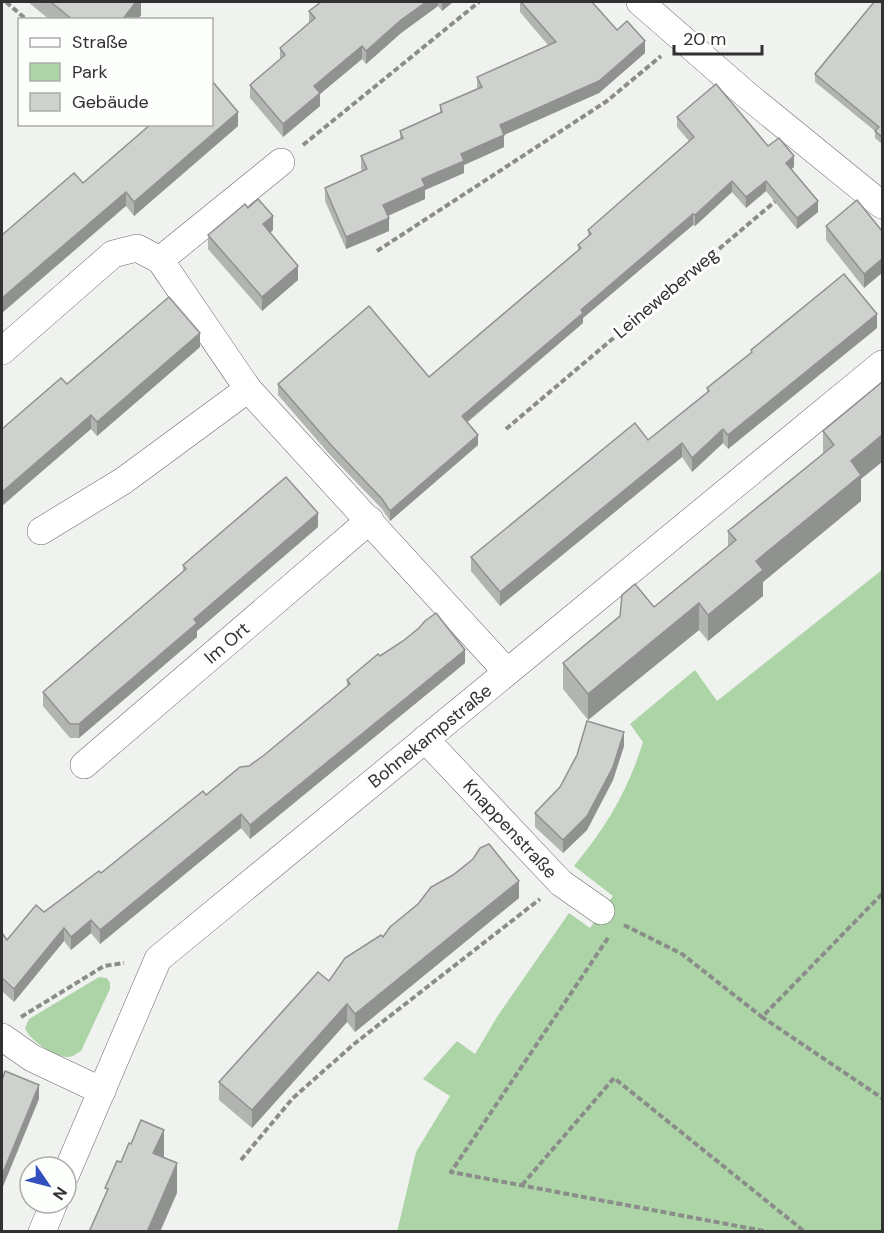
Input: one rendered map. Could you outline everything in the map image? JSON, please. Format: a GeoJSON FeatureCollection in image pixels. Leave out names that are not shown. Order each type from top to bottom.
{"type":"FeatureCollection","features":[{"type":"Feature","properties":{"kind":"street"},"geometry":{"type":"LineString","coordinates":[[640,2],[748,96],[882,205]]}},
{"type":"Feature","properties":{"kind":"street"},"geometry":{"type":"LineString","coordinates":[[160,260],[288,156]]}},
{"type":"Feature","properties":{"kind":"street"},"geometry":{"type":"LineString","coordinates":[[2,351],[113,254],[138,248],[160,260],[248,389],[507,672]]}},
{"type":"Feature","properties":{"kind":"street","name":"Bohnekampstraße"},"geometry":{"type":"LineString","coordinates":[[74,1155],[158,959],[882,364]]}},
{"type":"Feature","properties":{"kind":"street"},"geometry":{"type":"LineString","coordinates":[[41,531],[123,481],[248,389]]}},
{"type":"Feature","properties":{"kind":"street","name":"Im Ort"},"geometry":{"type":"LineString","coordinates":[[84,765],[370,520]]}},
{"type":"Feature","properties":{"kind":"street","name":"Knappenstraße"},"geometry":{"type":"LineString","coordinates":[[425,739],[561,883],[610,917]]}},
{"type":"Feature","properties":{"kind":"street"},"geometry":{"type":"LineString","coordinates":[[2,1036],[32,1058],[102,1091]]}},
{"type":"Feature","properties":{"kind":"street"},"geometry":{"type":"LineString","coordinates":[[42,1232],[49,1215]]}},
{"type":"Feature","properties":{"kind":"path"},"geometry":{"type":"LineString","coordinates":[[6,2],[25,18]]}},
{"type":"Feature","properties":{"kind":"path"},"geometry":{"type":"LineString","coordinates":[[288,156],[479,2]]}},
{"type":"Feature","properties":{"kind":"path"},"geometry":{"type":"LineString","coordinates":[[377,251],[607,101],[682,38]]}},
{"type":"Feature","properties":{"kind":"path","name":"Leineweberweg"},"geometry":{"type":"LineString","coordinates":[[506,429],[780,197]]}},
{"type":"Feature","properties":{"kind":"path"},"geometry":{"type":"LineString","coordinates":[[241,1160],[293,1098],[354,1044],[561,883]]}},
{"type":"Feature","properties":{"kind":"path"},"geometry":{"type":"LineString","coordinates":[[762,1017],[882,893]]}},
{"type":"Feature","properties":{"kind":"path"},"geometry":{"type":"LineString","coordinates":[[769,1232],[451,1172],[610,917],[682,954],[762,1017],[882,1098]]}},
{"type":"Feature","properties":{"kind":"path"},"geometry":{"type":"LineString","coordinates":[[20,1017],[104,966],[158,959]]}},
{"type":"Feature","properties":{"kind":"path"},"geometry":{"type":"LineString","coordinates":[[522,1185],[614,1078],[805,1232]]}},
{"type":"Feature","properties":{"kind":"green space"},"geometry":{"type":"Polygon","coordinates":[[[882,570],[882,1231],[397,1232],[416,1152],[450,1096],[423,1079],[457,1041],[475,1054],[497,1017],[569,913],[590,928],[613,896],[574,866],[615,808],[637,760],[643,742],[630,724],[695,670],[717,701],[882,570]]]}},
{"type":"Feature","properties":{"kind":"green space"},"geometry":{"type":"Polygon","coordinates":[[[99,977],[107,978],[110,989],[81,1051],[67,1057],[56,1054],[43,1047],[27,1033],[25,1028],[29,1019],[99,977]]]}},
{"type":"Feature","properties":{"kind":"building"},"geometry":{"type":"Polygon","coordinates":[[[51,2],[136,2],[124,18],[71,18],[51,2]]]}},
{"type":"Feature","properties":{"kind":"building"},"geometry":{"type":"Polygon","coordinates":[[[321,2],[426,2],[401,20],[366,51],[362,46],[314,86],[320,93],[283,124],[250,85],[285,55],[280,48],[315,18],[309,11],[321,2]]]}},
{"type":"Feature","properties":{"kind":"building"},"geometry":{"type":"Polygon","coordinates":[[[521,2],[592,2],[617,30],[627,21],[645,41],[599,81],[500,125],[504,135],[461,154],[464,161],[422,179],[425,186],[383,205],[389,218],[346,237],[325,188],[367,169],[361,156],[403,138],[400,131],[442,112],[440,105],[482,87],[477,77],[556,42],[521,2]]]}},
{"type":"Feature","properties":{"kind":"building"},"geometry":{"type":"Polygon","coordinates":[[[874,2],[882,2],[882,137],[875,131],[879,127],[815,74],[874,2]]]}},
{"type":"Feature","properties":{"kind":"building"},"geometry":{"type":"Polygon","coordinates":[[[213,82],[238,112],[134,202],[126,192],[2,298],[2,235],[74,173],[83,183],[149,126],[213,126],[213,82]]]}},
{"type":"Feature","properties":{"kind":"building"},"geometry":{"type":"Polygon","coordinates":[[[716,84],[768,146],[779,138],[794,156],[786,163],[818,201],[797,218],[766,181],[746,197],[732,181],[695,215],[693,214],[581,310],[583,313],[462,416],[478,435],[390,511],[382,499],[278,384],[369,306],[429,377],[581,248],[578,245],[591,234],[588,230],[694,137],[677,117],[716,84]]]}},
{"type":"Feature","properties":{"kind":"building"},"geometry":{"type":"Polygon","coordinates":[[[258,199],[273,216],[263,224],[298,266],[262,297],[208,235],[245,204],[248,208],[258,199]]]}},
{"type":"Feature","properties":{"kind":"building"},"geometry":{"type":"Polygon","coordinates":[[[857,200],[882,231],[882,259],[864,274],[826,226],[857,200]]]}},
{"type":"Feature","properties":{"kind":"building"},"geometry":{"type":"Polygon","coordinates":[[[844,274],[877,314],[728,435],[723,429],[692,458],[682,443],[500,592],[471,557],[635,423],[648,440],[709,391],[707,388],[752,352],[751,350],[844,274]]]}},
{"type":"Feature","properties":{"kind":"building"},"geometry":{"type":"Polygon","coordinates":[[[169,297],[200,333],[97,422],[91,415],[2,492],[2,429],[61,378],[67,384],[169,297]]]}},
{"type":"Feature","properties":{"kind":"building"},"geometry":{"type":"Polygon","coordinates":[[[882,382],[882,435],[851,461],[861,475],[756,561],[763,570],[708,615],[699,603],[588,694],[563,663],[620,616],[622,595],[635,584],[654,607],[736,540],[728,531],[834,445],[823,431],[882,382]]]}},
{"type":"Feature","properties":{"kind":"building"},"geometry":{"type":"Polygon","coordinates":[[[286,477],[318,513],[194,619],[197,623],[79,724],[70,724],[43,692],[186,569],[183,565],[286,477]]]}},
{"type":"Feature","properties":{"kind":"building"},"geometry":{"type":"Polygon","coordinates":[[[436,613],[465,650],[250,825],[241,814],[100,930],[91,920],[71,937],[64,928],[14,989],[2,978],[2,933],[7,940],[36,905],[44,912],[99,871],[101,873],[203,791],[206,795],[240,767],[249,766],[263,756],[350,684],[347,680],[378,654],[380,656],[403,641],[436,613]]]}},
{"type":"Feature","properties":{"kind":"building"},"geometry":{"type":"Polygon","coordinates":[[[587,721],[624,732],[613,767],[587,816],[563,840],[535,813],[560,787],[577,755],[587,721]]]}},
{"type":"Feature","properties":{"kind":"building"},"geometry":{"type":"Polygon","coordinates":[[[489,844],[519,881],[355,1014],[347,1004],[252,1110],[219,1082],[318,972],[329,981],[345,958],[381,935],[383,937],[390,927],[418,904],[431,887],[453,875],[473,859],[480,848],[489,844]]]}},
{"type":"Feature","properties":{"kind":"building"},"geometry":{"type":"Polygon","coordinates":[[[5,1071],[39,1085],[2,1175],[2,1080],[5,1071]]]}},
{"type":"Feature","properties":{"kind":"building"},"geometry":{"type":"Polygon","coordinates":[[[141,1120],[164,1130],[153,1153],[177,1163],[147,1232],[89,1232],[108,1189],[105,1188],[117,1161],[121,1162],[141,1120]]]}}]}
